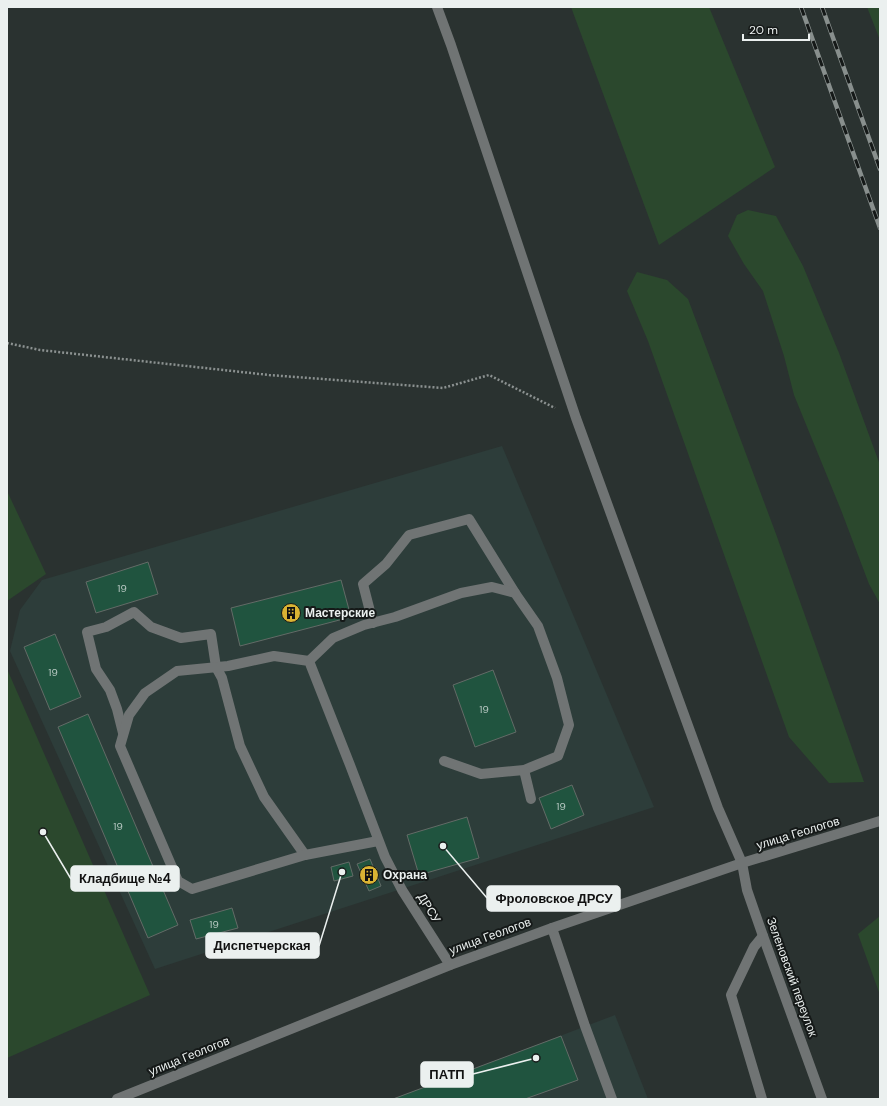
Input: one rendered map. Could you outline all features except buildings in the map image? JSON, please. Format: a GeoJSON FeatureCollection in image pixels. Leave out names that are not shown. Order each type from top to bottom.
{"type":"FeatureCollection","features":[{"type":"Feature","properties":{"kind":"street","name":"Зеленовский переулок"},"geometry":{"type":"LineString","coordinates":[[437,7],[576,418],[718,808],[742,863],[747,890],[822,1099]]}},
{"type":"Feature","properties":{"kind":"street"},"geometry":{"type":"LineString","coordinates":[[374,623],[363,584],[386,564],[409,535],[469,519],[515,593],[538,626],[557,678],[570,725],[558,756],[524,770],[481,774],[444,761]]}},
{"type":"Feature","properties":{"kind":"street"},"geometry":{"type":"LineString","coordinates":[[378,841],[305,855],[192,889],[178,881],[120,746],[128,714],[145,693],[177,672],[228,666],[274,656],[308,661],[333,638],[364,625],[425,607],[461,593],[492,587],[515,593]]}},
{"type":"Feature","properties":{"kind":"street"},"geometry":{"type":"LineString","coordinates":[[123,735],[117,709],[110,690],[96,669],[87,632],[106,627],[134,612],[152,627],[180,638],[211,634],[216,667],[222,678],[240,746],[264,797],[305,855]]}},
{"type":"Feature","properties":{"kind":"street","name":"ДРСУ"},"geometry":{"type":"LineString","coordinates":[[308,661],[385,857],[402,890],[450,965]]}},
{"type":"Feature","properties":{"kind":"street"},"geometry":{"type":"LineString","coordinates":[[524,770],[532,799]]}},
{"type":"Feature","properties":{"kind":"street","name":"улица Геологов"},"geometry":{"type":"LineString","coordinates":[[117,1099],[450,965],[552,928],[742,863],[880,821]]}},
{"type":"Feature","properties":{"kind":"street"},"geometry":{"type":"LineString","coordinates":[[552,928],[585,1026],[612,1099]]}},
{"type":"Feature","properties":{"kind":"street"},"geometry":{"type":"LineString","coordinates":[[762,1099],[731,995],[754,947],[763,936]]}},
{"type":"Feature","properties":{"kind":"path"},"geometry":{"type":"LineString","coordinates":[[7,343],[40,350],[269,375],[443,388],[489,375],[576,418]]}},
{"type":"Feature","properties":{"kind":"shaded area"},"geometry":{"type":"Polygon","coordinates":[[[502,446],[654,807],[155,969],[10,651],[20,610],[42,580],[502,446]]]}},
{"type":"Feature","properties":{"kind":"shaded area"},"geometry":{"type":"Polygon","coordinates":[[[615,1015],[648,1099],[394,1099],[615,1015]]]}},
{"type":"Feature","properties":{"kind":"green space"},"geometry":{"type":"Polygon","coordinates":[[[571,7],[709,7],[775,167],[659,245],[571,7]]]}},
{"type":"Feature","properties":{"kind":"green space"},"geometry":{"type":"Polygon","coordinates":[[[867,7],[880,7],[880,40],[867,7]]]}},
{"type":"Feature","properties":{"kind":"green space"},"geometry":{"type":"Polygon","coordinates":[[[748,210],[776,216],[803,266],[839,353],[880,465],[880,604],[869,584],[841,510],[794,395],[784,356],[763,291],[744,264],[728,236],[737,215],[748,210]]]}},
{"type":"Feature","properties":{"kind":"green space"},"geometry":{"type":"Polygon","coordinates":[[[637,272],[667,280],[688,299],[776,534],[864,782],[829,783],[789,737],[648,341],[627,291],[637,272]]]}},
{"type":"Feature","properties":{"kind":"green space"},"geometry":{"type":"Polygon","coordinates":[[[7,491],[46,574],[7,601],[7,491]]]}},
{"type":"Feature","properties":{"kind":"green space"},"geometry":{"type":"Polygon","coordinates":[[[7,669],[150,995],[7,1058],[7,669]]]}},
{"type":"Feature","properties":{"kind":"green space"},"geometry":{"type":"Polygon","coordinates":[[[880,916],[880,995],[858,934],[880,916]]]}},
{"type":"Feature","properties":{"kind":"railway"},"geometry":{"type":"LineString","coordinates":[[801,7],[880,228]]}},
{"type":"Feature","properties":{"kind":"railway"},"geometry":{"type":"LineString","coordinates":[[822,7],[880,169]]}},
{"type":"Feature","properties":{"kind":"place","name":"Мастерские"},"geometry":{"type":"Point","coordinates":[291,613]}},
{"type":"Feature","properties":{"kind":"place","name":"Кладбище №4"},"geometry":{"type":"Point","coordinates":[43,832]}},
{"type":"Feature","properties":{"kind":"place","name":"Фроловское ДРСУ"},"geometry":{"type":"Point","coordinates":[443,846]}},
{"type":"Feature","properties":{"kind":"place","name":"Диспетчерская"},"geometry":{"type":"Point","coordinates":[342,872]}},
{"type":"Feature","properties":{"kind":"place","name":"Охрана"},"geometry":{"type":"Point","coordinates":[369,875]}},
{"type":"Feature","properties":{"kind":"place","name":"ПАТП"},"geometry":{"type":"Point","coordinates":[536,1058]}}]}
